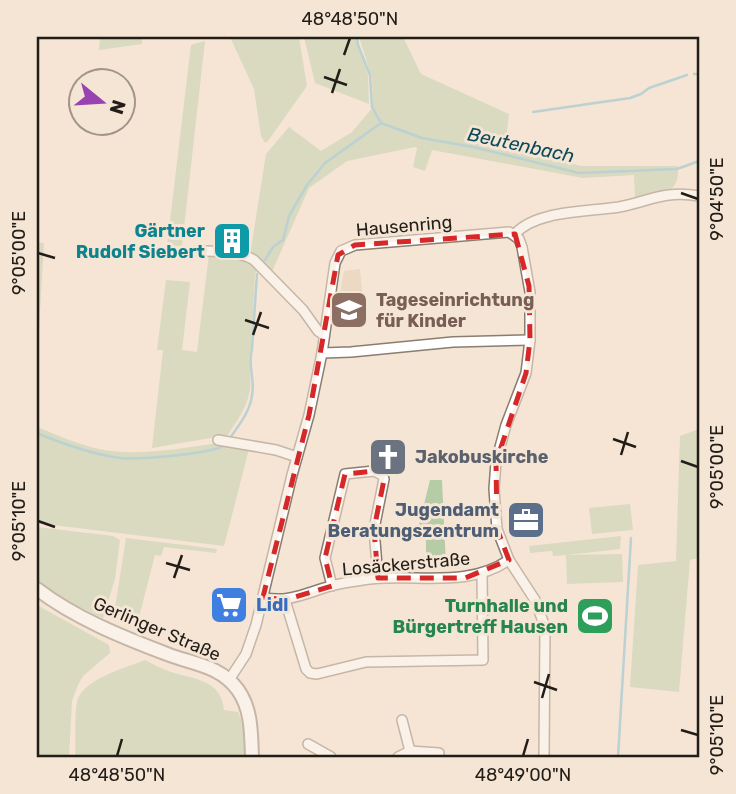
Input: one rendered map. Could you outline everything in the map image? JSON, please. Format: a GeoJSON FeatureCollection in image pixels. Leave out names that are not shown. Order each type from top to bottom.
{"type":"FeatureCollection","features":[{"type":"Feature","properties":{"kind":"main road","name":"Gerlinger Straße"},"geometry":{"type":"LineString","coordinates":[[37,589],[106,628],[169,655],[208,667],[229,680],[243,698],[248,712],[251,757]]}},
{"type":"Feature","properties":{"kind":"street","name":"Hausenring"},"geometry":{"type":"LineString","coordinates":[[229,680],[252,641],[309,415],[338,255],[346,248],[502,232],[515,234],[525,225],[555,216],[628,204],[655,196],[699,196]]}},
{"type":"Feature","properties":{"kind":"street"},"geometry":{"type":"LineString","coordinates":[[515,234],[522,247],[529,286],[530,340],[526,373],[506,425],[496,462],[497,529],[509,560],[535,600],[545,628],[544,757]]}},
{"type":"Feature","properties":{"kind":"street"},"geometry":{"type":"LineString","coordinates":[[194,251],[235,254],[254,260],[324,335]]}},
{"type":"Feature","properties":{"kind":"street"},"geometry":{"type":"LineString","coordinates":[[322,353],[453,342],[530,340]]}},
{"type":"Feature","properties":{"kind":"street"},"geometry":{"type":"LineString","coordinates":[[222,441],[276,450],[297,457]]}},
{"type":"Feature","properties":{"kind":"street"},"geometry":{"type":"LineString","coordinates":[[331,586],[325,558],[345,474],[374,471],[384,479],[374,528],[378,578]]}},
{"type":"Feature","properties":{"kind":"street","name":"Losäckerstraße"},"geometry":{"type":"LineString","coordinates":[[263,597],[285,600],[331,586],[378,578],[464,578],[498,567],[509,560]]}},
{"type":"Feature","properties":{"kind":"street"},"geometry":{"type":"LineString","coordinates":[[285,600],[306,669],[310,673],[317,674],[366,662],[483,660],[482,573]]}},
{"type":"Feature","properties":{"kind":"street"},"geometry":{"type":"LineString","coordinates":[[402,720],[410,751]]}},
{"type":"Feature","properties":{"kind":"street"},"geometry":{"type":"LineString","coordinates":[[308,744],[331,757]]}},
{"type":"Feature","properties":{"kind":"street"},"geometry":{"type":"LineString","coordinates":[[398,757],[410,751],[439,753]]}},
{"type":"Feature","properties":{"kind":"highlighted area"},"geometry":{"type":"Polygon","coordinates":[[[515,234],[529,286],[530,340],[526,373],[496,462],[497,529],[509,560],[465,578],[378,578],[374,529],[386,470],[345,474],[325,558],[332,586],[285,600],[263,597],[309,415],[338,255],[355,245],[515,234]]]}},
{"type":"Feature","properties":{"kind":"shaded area"},"geometry":{"type":"Polygon","coordinates":[[[360,269],[363,302],[338,304],[344,271],[360,269]]]}},
{"type":"Feature","properties":{"kind":"green space"},"geometry":{"type":"Polygon","coordinates":[[[100,37],[142,37],[142,44],[99,50],[100,37]]]}},
{"type":"Feature","properties":{"kind":"green space"},"geometry":{"type":"Polygon","coordinates":[[[230,37],[299,37],[307,86],[265,143],[261,136],[254,89],[230,37]]]}},
{"type":"Feature","properties":{"kind":"green space"},"geometry":{"type":"Polygon","coordinates":[[[304,37],[356,37],[368,75],[369,104],[315,83],[304,37]]]}},
{"type":"Feature","properties":{"kind":"green space"},"geometry":{"type":"Polygon","coordinates":[[[359,37],[403,37],[421,74],[509,114],[505,146],[581,166],[678,166],[675,183],[666,192],[635,198],[634,175],[583,178],[432,150],[425,171],[413,167],[415,147],[347,161],[309,188],[271,274],[250,255],[266,154],[289,127],[321,151],[352,132],[373,107],[372,78],[359,37]]]}},
{"type":"Feature","properties":{"kind":"green space"},"geometry":{"type":"Polygon","coordinates":[[[205,41],[182,246],[167,246],[191,45],[205,41]]]}},
{"type":"Feature","properties":{"kind":"green space"},"geometry":{"type":"Polygon","coordinates":[[[37,242],[44,243],[37,365],[37,242]]]}},
{"type":"Feature","properties":{"kind":"green space"},"geometry":{"type":"Polygon","coordinates":[[[209,254],[249,260],[259,267],[255,274],[248,400],[228,435],[152,448],[163,350],[157,350],[166,280],[190,282],[182,350],[197,352],[209,254]]]}},
{"type":"Feature","properties":{"kind":"green space"},"geometry":{"type":"Polygon","coordinates":[[[37,427],[83,445],[114,451],[159,451],[219,443],[227,444],[228,450],[229,446],[249,449],[224,546],[37,523],[37,427]]]}},
{"type":"Feature","properties":{"kind":"green space"},"geometry":{"type":"Polygon","coordinates":[[[699,429],[699,558],[690,560],[679,692],[630,687],[638,565],[676,561],[680,436],[699,429]]]}},
{"type":"Feature","properties":{"kind":"green space"},"geometry":{"type":"Polygon","coordinates":[[[430,480],[442,480],[446,565],[426,567],[426,541],[418,529],[430,480]]]}},
{"type":"Feature","properties":{"kind":"green space"},"geometry":{"type":"Polygon","coordinates":[[[630,504],[633,530],[592,534],[589,508],[630,504]]]}},
{"type":"Feature","properties":{"kind":"green space"},"geometry":{"type":"Polygon","coordinates":[[[37,527],[113,536],[120,540],[115,579],[103,618],[75,605],[37,581],[37,527]]]}},
{"type":"Feature","properties":{"kind":"green space"},"geometry":{"type":"Polygon","coordinates":[[[621,536],[620,549],[567,555],[622,554],[623,582],[567,584],[566,555],[553,556],[552,551],[530,553],[529,546],[621,536]]]}},
{"type":"Feature","properties":{"kind":"green space"},"geometry":{"type":"Polygon","coordinates":[[[126,538],[217,549],[216,553],[164,547],[161,556],[155,555],[138,621],[143,623],[141,632],[115,619],[114,614],[126,538]]]}},
{"type":"Feature","properties":{"kind":"green space"},"geometry":{"type":"Polygon","coordinates":[[[37,605],[109,645],[110,653],[83,676],[72,701],[69,757],[37,757],[37,605]]]}},
{"type":"Feature","properties":{"kind":"green space"},"geometry":{"type":"Polygon","coordinates":[[[145,660],[168,671],[205,682],[218,692],[224,710],[238,712],[244,726],[245,757],[75,757],[76,709],[81,694],[105,675],[145,660]]]}},
{"type":"Feature","properties":{"kind":"waterway"},"geometry":{"type":"LineString","coordinates":[[357,37],[370,75],[372,107],[381,123]]}},
{"type":"Feature","properties":{"kind":"waterway"},"geometry":{"type":"LineString","coordinates":[[694,74],[699,74]]}},
{"type":"Feature","properties":{"kind":"waterway"},"geometry":{"type":"LineString","coordinates":[[533,112],[630,98],[649,88],[687,75]]}},
{"type":"Feature","properties":{"kind":"waterway","name":"Beutenbach"},"geometry":{"type":"LineString","coordinates":[[381,123],[422,138],[473,147],[579,173],[677,169],[699,161]]}},
{"type":"Feature","properties":{"kind":"waterway"},"geometry":{"type":"LineString","coordinates":[[265,260],[273,247],[283,240],[289,216],[307,185],[325,163],[381,123]]}},
{"type":"Feature","properties":{"kind":"waterway"},"geometry":{"type":"LineString","coordinates":[[230,438],[244,417],[252,395],[250,360],[257,274]]}},
{"type":"Feature","properties":{"kind":"waterway"},"geometry":{"type":"LineString","coordinates":[[37,433],[77,448],[120,458],[192,453],[226,444]]}},
{"type":"Feature","properties":{"kind":"waterway"},"geometry":{"type":"LineString","coordinates":[[618,757],[631,538]]}},
{"type":"Feature","properties":{"kind":"place","name":"Gärtner Rudolf Siebert"},"geometry":{"type":"Point","coordinates":[232,241]}},
{"type":"Feature","properties":{"kind":"place","name":"Tageseinrichtung für Kinder"},"geometry":{"type":"Point","coordinates":[349,310]}},
{"type":"Feature","properties":{"kind":"place","name":"Jakobuskirche"},"geometry":{"type":"Point","coordinates":[388,457]}},
{"type":"Feature","properties":{"kind":"place","name":"Jugendamt Beratungszentrum"},"geometry":{"type":"Point","coordinates":[526,520]}},
{"type":"Feature","properties":{"kind":"place","name":"Lidl"},"geometry":{"type":"Point","coordinates":[229,605]}},
{"type":"Feature","properties":{"kind":"place","name":"Turnhalle und Bürgertreff Hausen"},"geometry":{"type":"Point","coordinates":[595,616]}}]}
